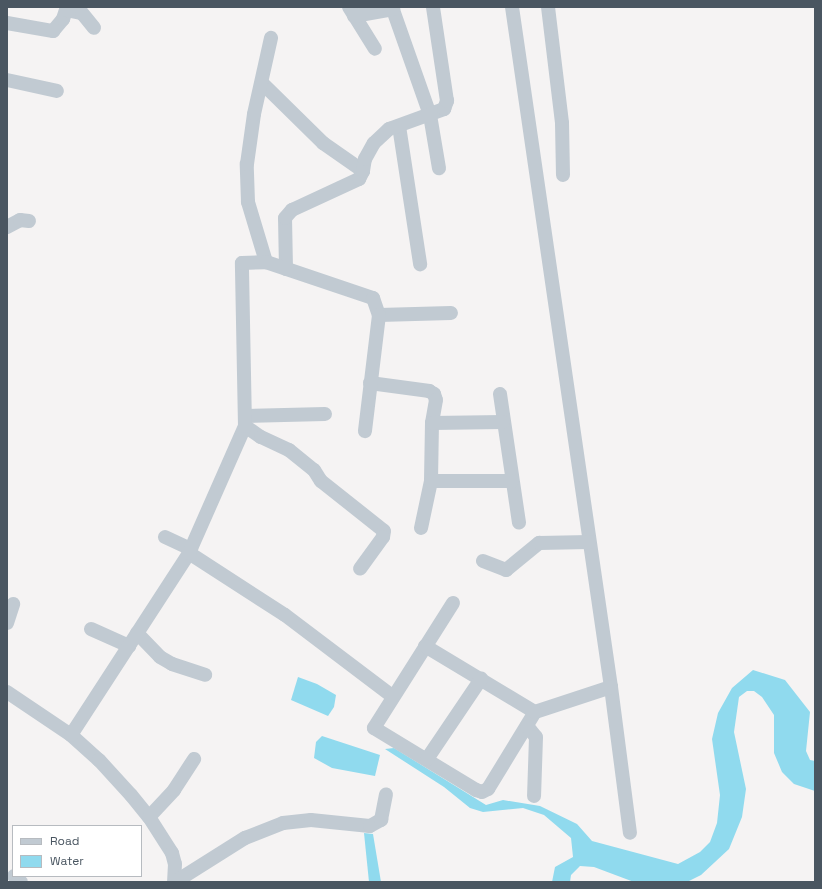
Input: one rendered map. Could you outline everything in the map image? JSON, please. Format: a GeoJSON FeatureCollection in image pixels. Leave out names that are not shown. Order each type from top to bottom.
{"type":"FeatureCollection","features":[{"type":"Feature","properties":{"kind":"street"},"geometry":{"type":"LineString","coordinates":[[286,269],[285,218],[292,210],[358,179],[363,171],[365,159],[374,143],[389,130],[444,109],[447,101],[433,7]]}},
{"type":"Feature","properties":{"kind":"street"},"geometry":{"type":"LineString","coordinates":[[512,7],[589,542],[612,687],[630,833]]}},
{"type":"Feature","properties":{"kind":"street"},"geometry":{"type":"LineString","coordinates":[[548,7],[562,123],[563,175]]}},
{"type":"Feature","properties":{"kind":"street"},"geometry":{"type":"LineString","coordinates":[[7,23],[53,31],[63,19],[61,8],[82,13],[94,28]]}},
{"type":"Feature","properties":{"kind":"street"},"geometry":{"type":"LineString","coordinates":[[375,49],[351,12],[392,8],[430,115],[439,168]]}},
{"type":"Feature","properties":{"kind":"street"},"geometry":{"type":"LineString","coordinates":[[266,262],[248,202],[247,164],[271,38]]}},
{"type":"Feature","properties":{"kind":"street"},"geometry":{"type":"LineString","coordinates":[[7,80],[57,90]]}},
{"type":"Feature","properties":{"kind":"street"},"geometry":{"type":"LineString","coordinates":[[262,83],[323,143],[363,171]]}},
{"type":"Feature","properties":{"kind":"street"},"geometry":{"type":"LineString","coordinates":[[399,126],[420,264]]}},
{"type":"Feature","properties":{"kind":"street"},"geometry":{"type":"LineString","coordinates":[[7,227],[20,220],[29,221]]}},
{"type":"Feature","properties":{"kind":"street"},"geometry":{"type":"LineString","coordinates":[[71,735],[190,551],[245,421],[240,266],[244,262],[266,262],[373,298],[379,316],[365,431]]}},
{"type":"Feature","properties":{"kind":"street"},"geometry":{"type":"LineString","coordinates":[[379,316],[451,313]]}},
{"type":"Feature","properties":{"kind":"street"},"geometry":{"type":"LineString","coordinates":[[370,383],[428,390],[434,394],[436,400],[432,423],[431,481],[421,528]]}},
{"type":"Feature","properties":{"kind":"street"},"geometry":{"type":"LineString","coordinates":[[500,394],[519,523]]}},
{"type":"Feature","properties":{"kind":"street"},"geometry":{"type":"LineString","coordinates":[[245,421],[325,414]]}},
{"type":"Feature","properties":{"kind":"street"},"geometry":{"type":"LineString","coordinates":[[245,421],[261,437],[289,450],[314,470],[321,481],[384,531],[383,537],[360,569]]}},
{"type":"Feature","properties":{"kind":"street"},"geometry":{"type":"LineString","coordinates":[[432,423],[503,422]]}},
{"type":"Feature","properties":{"kind":"street"},"geometry":{"type":"LineString","coordinates":[[431,481],[512,482]]}},
{"type":"Feature","properties":{"kind":"street"},"geometry":{"type":"LineString","coordinates":[[165,536],[286,615],[392,696]]}},
{"type":"Feature","properties":{"kind":"street"},"geometry":{"type":"LineString","coordinates":[[482,561],[506,570],[539,543],[589,542]]}},
{"type":"Feature","properties":{"kind":"street"},"geometry":{"type":"LineString","coordinates":[[453,603],[392,696],[374,728],[482,792],[488,789],[535,712],[612,687]]}},
{"type":"Feature","properties":{"kind":"street"},"geometry":{"type":"LineString","coordinates":[[7,623],[13,604]]}},
{"type":"Feature","properties":{"kind":"street"},"geometry":{"type":"LineString","coordinates":[[90,629],[129,646]]}},
{"type":"Feature","properties":{"kind":"street"},"geometry":{"type":"LineString","coordinates":[[137,633],[160,657],[172,664],[205,675]]}},
{"type":"Feature","properties":{"kind":"street"},"geometry":{"type":"LineString","coordinates":[[425,646],[535,712]]}},
{"type":"Feature","properties":{"kind":"street"},"geometry":{"type":"LineString","coordinates":[[427,759],[481,679]]}},
{"type":"Feature","properties":{"kind":"street"},"geometry":{"type":"LineString","coordinates":[[7,692],[71,735],[99,760],[149,817],[172,853],[176,864],[175,882]]}},
{"type":"Feature","properties":{"kind":"street"},"geometry":{"type":"LineString","coordinates":[[527,726],[536,737],[534,796]]}},
{"type":"Feature","properties":{"kind":"street"},"geometry":{"type":"LineString","coordinates":[[149,817],[174,790],[194,759]]}},
{"type":"Feature","properties":{"kind":"street"},"geometry":{"type":"LineString","coordinates":[[175,882],[244,838],[283,824],[311,820],[370,826],[381,820],[386,794]]}},
{"type":"Feature","properties":{"kind":"water"},"geometry":{"type":"Polygon","coordinates":[[[753,670],[785,680],[810,712],[806,751],[810,760],[815,761],[815,791],[794,784],[782,772],[774,753],[774,715],[762,697],[754,691],[747,691],[739,697],[734,732],[746,789],[742,817],[729,849],[701,875],[687,882],[634,882],[594,867],[580,866],[571,875],[570,882],[552,882],[555,867],[573,857],[571,838],[544,815],[523,808],[483,812],[470,808],[444,787],[385,749],[394,748],[486,805],[503,800],[540,806],[577,824],[592,841],[678,864],[700,852],[710,842],[717,823],[720,795],[712,739],[718,713],[732,688],[753,670]]]}},
{"type":"Feature","properties":{"kind":"water"},"geometry":{"type":"Polygon","coordinates":[[[298,677],[317,684],[336,695],[334,707],[328,716],[291,700],[298,677]]]}},
{"type":"Feature","properties":{"kind":"water"},"geometry":{"type":"Polygon","coordinates":[[[322,736],[380,755],[375,776],[332,768],[314,758],[316,742],[322,736]]]}},
{"type":"Feature","properties":{"kind":"water"},"geometry":{"type":"Polygon","coordinates":[[[364,833],[373,834],[381,882],[369,882],[364,833]]]}}]}
